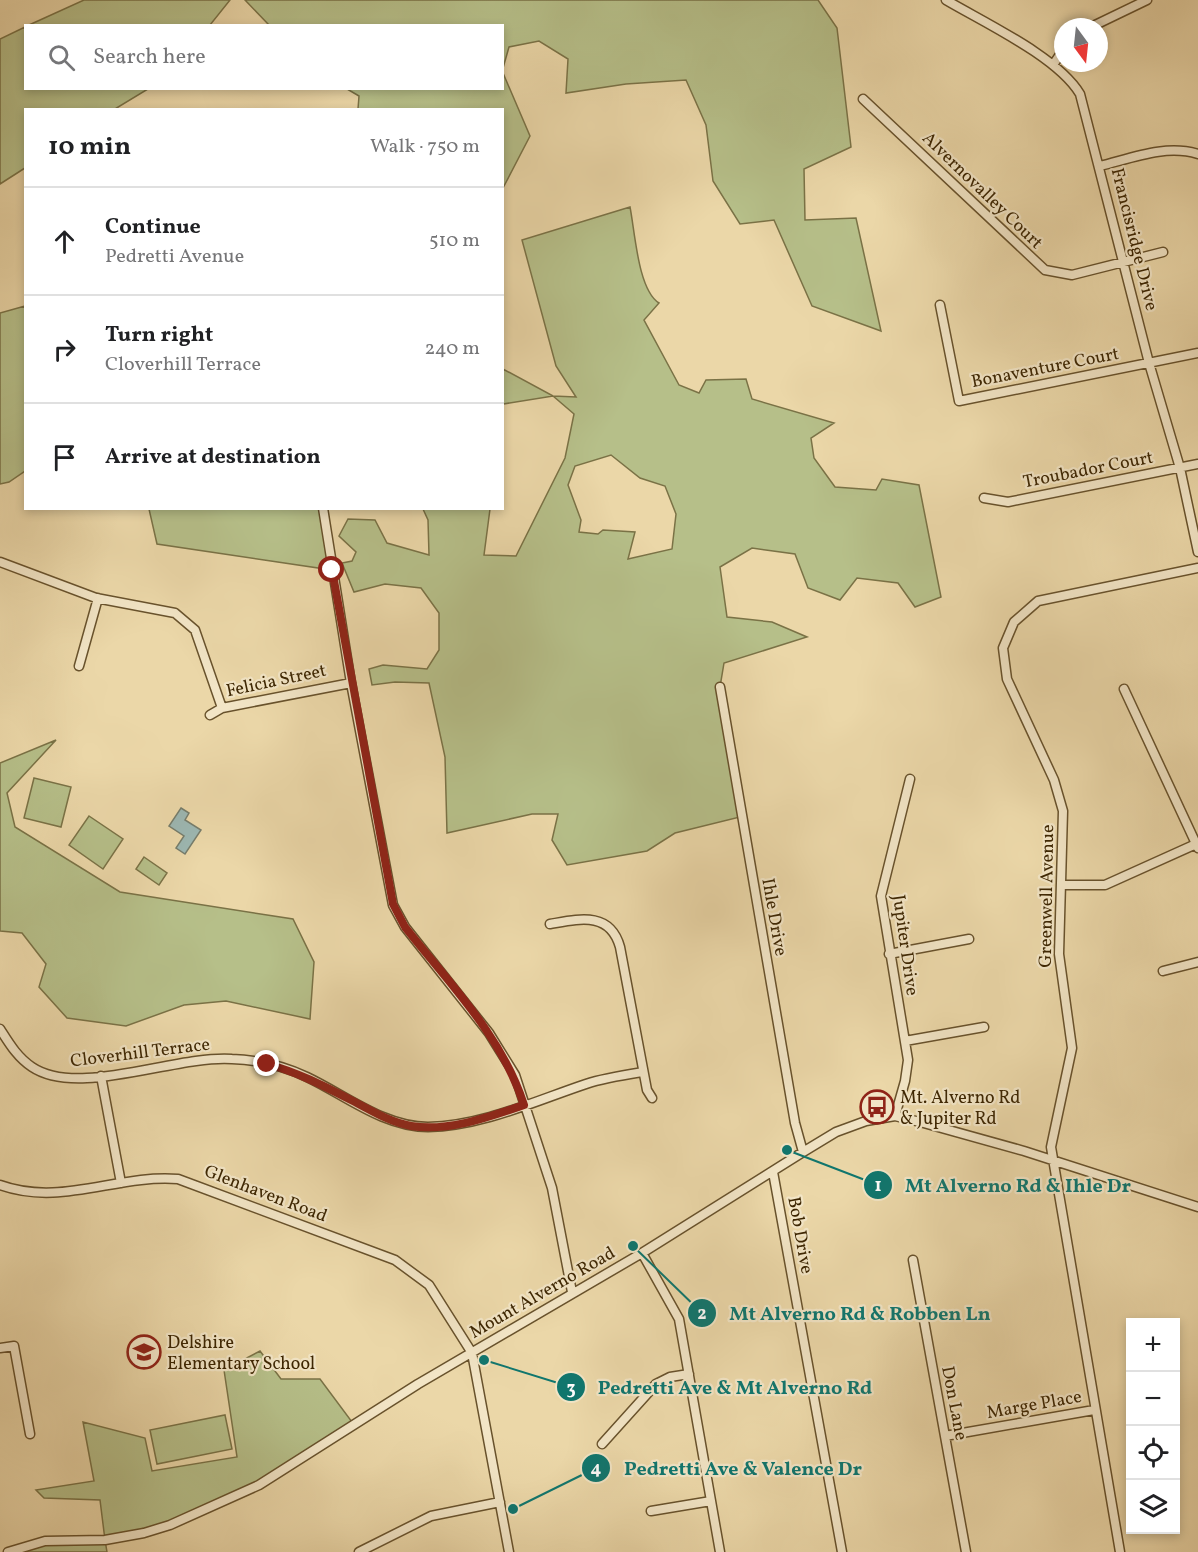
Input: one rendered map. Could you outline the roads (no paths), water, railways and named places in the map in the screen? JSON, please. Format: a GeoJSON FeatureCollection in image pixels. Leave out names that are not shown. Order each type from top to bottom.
{"type":"FeatureCollection","features":[{"type":"Feature","properties":{"kind":"street","name":"Francisridge Drive"},"geometry":{"type":"LineString","coordinates":[[946,0],[1053,65],[1069,79],[1080,94],[1149,363],[1180,468],[1198,552]]}},
{"type":"Feature","properties":{"kind":"street"},"geometry":{"type":"LineString","coordinates":[[1108,19],[1147,0]]}},
{"type":"Feature","properties":{"kind":"street","name":"Alvernovalley Court"},"geometry":{"type":"LineString","coordinates":[[863,99],[1037,265],[1054,273],[1072,275],[1164,252]]}},
{"type":"Feature","properties":{"kind":"street"},"geometry":{"type":"LineString","coordinates":[[1100,166],[1159,151],[1184,151],[1198,154]]}},
{"type":"Feature","properties":{"kind":"street","name":"Bonaventure Court"},"geometry":{"type":"LineString","coordinates":[[940,305],[960,401],[1198,353]]}},
{"type":"Feature","properties":{"kind":"street","name":"Troubador Court"},"geometry":{"type":"LineString","coordinates":[[984,498],[1008,502],[1198,464]]}},
{"type":"Feature","properties":{"kind":"street"},"geometry":{"type":"LineString","coordinates":[[323,510],[351,683],[393,904],[405,927],[501,1051],[515,1075],[552,1188],[572,1292]]}},
{"type":"Feature","properties":{"kind":"street"},"geometry":{"type":"LineString","coordinates":[[0,562],[98,598],[176,613],[195,630],[222,708]]}},
{"type":"Feature","properties":{"kind":"street","name":"Greenwell Avenue"},"geometry":{"type":"LineString","coordinates":[[1120,1552],[1052,1160],[1051,1136],[1072,1048],[1059,954],[1064,823],[1060,795],[1007,679],[1003,658],[1008,631],[1029,607],[1048,598],[1198,568]]}},
{"type":"Feature","properties":{"kind":"street"},"geometry":{"type":"LineString","coordinates":[[79,666],[98,598]]}},
{"type":"Feature","properties":{"kind":"street","name":"Felicia Street"},"geometry":{"type":"LineString","coordinates":[[210,715],[222,708],[351,683]]}},
{"type":"Feature","properties":{"kind":"street","name":"Ihle Drive"},"geometry":{"type":"LineString","coordinates":[[720,687],[742,829],[803,1152]]}},
{"type":"Feature","properties":{"kind":"street"},"geometry":{"type":"LineString","coordinates":[[1061,885],[1105,885],[1197,846],[1124,689]]}},
{"type":"Feature","properties":{"kind":"street","name":"Jupiter Drive"},"geometry":{"type":"LineString","coordinates":[[895,1116],[907,1070],[905,1041],[881,906],[882,885],[910,779]]}},
{"type":"Feature","properties":{"kind":"street"},"geometry":{"type":"LineString","coordinates":[[550,924],[589,918],[604,923],[615,934],[620,947],[647,1090],[652,1098]]}},
{"type":"Feature","properties":{"kind":"street"},"geometry":{"type":"LineString","coordinates":[[889,954],[969,939]]}},
{"type":"Feature","properties":{"kind":"street"},"geometry":{"type":"LineString","coordinates":[[1163,971],[1198,962]]}},
{"type":"Feature","properties":{"kind":"street"},"geometry":{"type":"LineString","coordinates":[[905,1041],[984,1027]]}},
{"type":"Feature","properties":{"kind":"street","name":"Cloverhill Terrace"},"geometry":{"type":"LineString","coordinates":[[0,1029],[22,1060],[40,1072],[70,1079],[101,1076],[191,1060],[249,1060],[304,1076],[385,1118],[426,1127],[480,1119],[588,1083],[644,1072]]}},
{"type":"Feature","properties":{"kind":"street"},"geometry":{"type":"LineString","coordinates":[[101,1076],[121,1183]]}},
{"type":"Feature","properties":{"kind":"street","name":"Mount Alverno Road"},"geometry":{"type":"LineString","coordinates":[[8,1552],[38,1542],[105,1540],[144,1533],[170,1525],[259,1485],[572,1292],[642,1253],[803,1152],[852,1125],[895,1116],[1052,1160],[1198,1207]]}},
{"type":"Feature","properties":{"kind":"street","name":"Bob Drive"},"geometry":{"type":"LineString","coordinates":[[773,1172],[842,1552]]}},
{"type":"Feature","properties":{"kind":"street","name":"Glenhaven Road"},"geometry":{"type":"LineString","coordinates":[[0,1185],[44,1194],[163,1178],[192,1182],[395,1260],[429,1285],[472,1353]]}},
{"type":"Feature","properties":{"kind":"street"},"geometry":{"type":"LineString","coordinates":[[642,1253],[679,1319],[720,1552]]}},
{"type":"Feature","properties":{"kind":"street","name":"Don Lane"},"geometry":{"type":"LineString","coordinates":[[913,1260],[966,1552]]}},
{"type":"Feature","properties":{"kind":"street"},"geometry":{"type":"LineString","coordinates":[[0,1348],[14,1346],[30,1434]]}},
{"type":"Feature","properties":{"kind":"street"},"geometry":{"type":"LineString","coordinates":[[472,1353],[509,1552]]}},
{"type":"Feature","properties":{"kind":"street"},"geometry":{"type":"LineString","coordinates":[[602,1444],[656,1384],[670,1377],[689,1374]]}},
{"type":"Feature","properties":{"kind":"street","name":"Marge Place"},"geometry":{"type":"LineString","coordinates":[[945,1436],[1094,1410]]}},
{"type":"Feature","properties":{"kind":"street"},"geometry":{"type":"LineString","coordinates":[[651,1511],[711,1501]]}},
{"type":"Feature","properties":{"kind":"street"},"geometry":{"type":"LineString","coordinates":[[359,1552],[431,1516],[500,1502]]}},
{"type":"Feature","properties":{"kind":"water"},"geometry":{"type":"Polygon","coordinates":[[[181,808],[189,813],[185,820],[201,830],[185,854],[176,848],[184,836],[169,826],[181,808]]]}},
{"type":"Feature","properties":{"kind":"place","name":"Mt. Alverno Rd & Jupiter Rd"},"geometry":{"type":"Point","coordinates":[877,1107]}},
{"type":"Feature","properties":{"kind":"place","name":"Mt Alverno Rd & Ihle Dr"},"geometry":{"type":"Point","coordinates":[787,1150]}},
{"type":"Feature","properties":{"kind":"place","name":"Mt Alverno Rd & Robben Ln"},"geometry":{"type":"Point","coordinates":[633,1246]}},
{"type":"Feature","properties":{"kind":"place","name":"Delshire Elementary School"},"geometry":{"type":"Point","coordinates":[144,1352]}},
{"type":"Feature","properties":{"kind":"place","name":"Pedretti Ave & Mt Alverno Rd"},"geometry":{"type":"Point","coordinates":[484,1360]}},
{"type":"Feature","properties":{"kind":"place","name":"Pedretti Ave & Valence Dr"},"geometry":{"type":"Point","coordinates":[513,1509]}}]}
